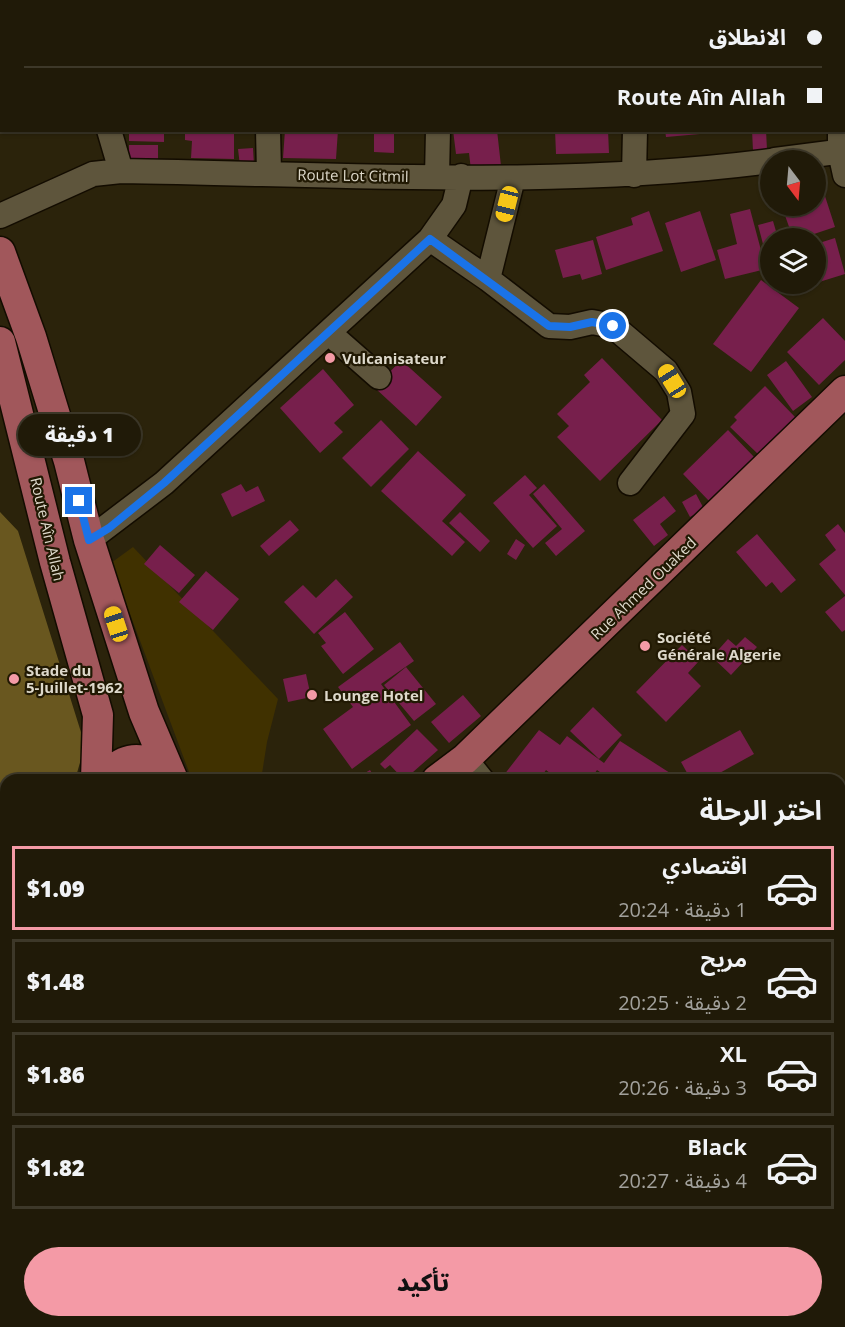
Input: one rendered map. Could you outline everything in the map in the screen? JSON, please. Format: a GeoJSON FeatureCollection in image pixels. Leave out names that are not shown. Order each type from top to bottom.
{"type":"FeatureCollection","features":[{"type":"Feature","properties":{"kind":"main road"},"geometry":{"type":"LineString","coordinates":[[0,252],[31,337],[69,461],[89,540],[144,712],[171,774]]}},
{"type":"Feature","properties":{"kind":"main road","name":"Route Aîn Allah"},"geometry":{"type":"LineString","coordinates":[[0,342],[55,562],[98,715],[96,774]]}},
{"type":"Feature","properties":{"kind":"main road","name":"Rue Ahmed Ouaked"},"geometry":{"type":"LineString","coordinates":[[459,774],[474,770],[845,391]]}},
{"type":"Feature","properties":{"kind":"main road"},"geometry":{"type":"LineString","coordinates":[[110,774],[122,762],[145,759],[171,774]]}},
{"type":"Feature","properties":{"kind":"street"},"geometry":{"type":"LineString","coordinates":[[110,132],[121,171]]}},
{"type":"Feature","properties":{"kind":"street"},"geometry":{"type":"LineString","coordinates":[[268,132],[269,173]]}},
{"type":"Feature","properties":{"kind":"street"},"geometry":{"type":"LineString","coordinates":[[437,177],[438,132]]}},
{"type":"Feature","properties":{"kind":"street"},"geometry":{"type":"LineString","coordinates":[[634,132],[634,175]]}},
{"type":"Feature","properties":{"kind":"street","name":"Route Lot Citmil"},"geometry":{"type":"LineString","coordinates":[[817,150],[841,144],[845,175]]}},
{"type":"Feature","properties":{"kind":"street","name":"Route Lot Citmil"},"geometry":{"type":"LineString","coordinates":[[0,216],[93,174],[121,171],[513,178],[634,175],[696,171],[760,163]]}},
{"type":"Feature","properties":{"kind":"street"},"geometry":{"type":"LineString","coordinates":[[89,540],[109,528],[164,483],[430,239],[454,205],[461,176]]}},
{"type":"Feature","properties":{"kind":"street"},"geometry":{"type":"LineString","coordinates":[[488,279],[513,178]]}},
{"type":"Feature","properties":{"kind":"street"},"geometry":{"type":"LineString","coordinates":[[430,239],[488,279],[549,326],[570,327],[592,322],[613,326],[666,371],[679,392],[683,414],[630,483]]}},
{"type":"Feature","properties":{"kind":"street"},"geometry":{"type":"LineString","coordinates":[[328,333],[379,377]]}},
{"type":"Feature","properties":{"kind":"shaded area"},"geometry":{"type":"Polygon","coordinates":[[[0,512],[18,531],[85,745],[77,774],[0,774],[0,512]]]}},
{"type":"Feature","properties":{"kind":"shaded area"},"geometry":{"type":"Polygon","coordinates":[[[133,547],[278,699],[262,774],[190,774],[111,563],[133,547]]]}},
{"type":"Feature","properties":{"kind":"building"},"geometry":{"type":"Polygon","coordinates":[[[129,132],[164,132],[164,142],[129,141],[129,132]]]}},
{"type":"Feature","properties":{"kind":"building"},"geometry":{"type":"Polygon","coordinates":[[[185,132],[234,132],[234,159],[191,158],[192,141],[185,140],[185,132]]]}},
{"type":"Feature","properties":{"kind":"building"},"geometry":{"type":"Polygon","coordinates":[[[285,132],[338,132],[336,159],[283,158],[285,132]]]}},
{"type":"Feature","properties":{"kind":"building"},"geometry":{"type":"Polygon","coordinates":[[[374,132],[394,132],[394,153],[374,152],[374,132]]]}},
{"type":"Feature","properties":{"kind":"building"},"geometry":{"type":"Polygon","coordinates":[[[453,132],[497,132],[501,166],[471,170],[469,153],[456,154],[453,132]]]}},
{"type":"Feature","properties":{"kind":"building"},"geometry":{"type":"Polygon","coordinates":[[[555,132],[608,132],[609,153],[556,154],[555,132]]]}},
{"type":"Feature","properties":{"kind":"building"},"geometry":{"type":"Polygon","coordinates":[[[665,132],[700,132],[700,134],[666,137],[665,132]]]}},
{"type":"Feature","properties":{"kind":"building"},"geometry":{"type":"Polygon","coordinates":[[[752,132],[766,132],[767,150],[753,151],[752,132]]]}},
{"type":"Feature","properties":{"kind":"building"},"geometry":{"type":"Polygon","coordinates":[[[129,145],[158,145],[158,167],[129,167],[129,145]]]}},
{"type":"Feature","properties":{"kind":"building"},"geometry":{"type":"Polygon","coordinates":[[[253,148],[254,165],[240,166],[238,149],[253,148]]]}},
{"type":"Feature","properties":{"kind":"building"},"geometry":{"type":"Polygon","coordinates":[[[826,199],[835,227],[826,230],[826,228],[789,228],[785,216],[826,216],[826,199]]]}},
{"type":"Feature","properties":{"kind":"building"},"geometry":{"type":"Polygon","coordinates":[[[750,209],[760,246],[760,270],[725,279],[717,250],[737,244],[730,214],[750,209]]]}},
{"type":"Feature","properties":{"kind":"building"},"geometry":{"type":"Polygon","coordinates":[[[649,211],[663,251],[606,270],[596,237],[633,225],[631,218],[649,211]]]}},
{"type":"Feature","properties":{"kind":"building"},"geometry":{"type":"Polygon","coordinates":[[[700,211],[716,260],[681,272],[665,223],[700,211]]]}},
{"type":"Feature","properties":{"kind":"building"},"geometry":{"type":"Polygon","coordinates":[[[773,221],[775,228],[760,228],[760,233],[758,225],[773,221]]]}},
{"type":"Feature","properties":{"kind":"building"},"geometry":{"type":"Polygon","coordinates":[[[835,238],[845,274],[826,280],[826,241],[835,238]]]}},
{"type":"Feature","properties":{"kind":"building"},"geometry":{"type":"Polygon","coordinates":[[[593,240],[602,274],[582,280],[580,274],[563,278],[555,250],[593,240]]]}},
{"type":"Feature","properties":{"kind":"building"},"geometry":{"type":"Polygon","coordinates":[[[760,281],[760,294],[780,294],[799,308],[751,372],[713,344],[760,281]]]}},
{"type":"Feature","properties":{"kind":"building"},"geometry":{"type":"Polygon","coordinates":[[[823,318],[845,341],[845,360],[819,385],[787,352],[823,318]]]}},
{"type":"Feature","properties":{"kind":"building"},"geometry":{"type":"Polygon","coordinates":[[[602,358],[662,420],[600,481],[557,437],[569,426],[557,414],[590,382],[584,375],[602,358]]]}},
{"type":"Feature","properties":{"kind":"building"},"geometry":{"type":"Polygon","coordinates":[[[401,360],[442,397],[416,426],[375,388],[401,360]]]}},
{"type":"Feature","properties":{"kind":"building"},"geometry":{"type":"Polygon","coordinates":[[[786,361],[812,397],[793,411],[767,375],[786,361]]]}},
{"type":"Feature","properties":{"kind":"building"},"geometry":{"type":"Polygon","coordinates":[[[323,369],[354,405],[334,423],[343,432],[320,453],[280,408],[323,369]]]}},
{"type":"Feature","properties":{"kind":"building"},"geometry":{"type":"Polygon","coordinates":[[[765,386],[796,418],[759,455],[730,427],[737,420],[734,417],[765,386]]]}},
{"type":"Feature","properties":{"kind":"building"},"geometry":{"type":"Polygon","coordinates":[[[381,420],[409,449],[371,487],[342,458],[381,420]]]}},
{"type":"Feature","properties":{"kind":"building"},"geometry":{"type":"Polygon","coordinates":[[[728,430],[756,459],[710,502],[683,474],[728,430]]]}},
{"type":"Feature","properties":{"kind":"building"},"geometry":{"type":"Polygon","coordinates":[[[418,451],[466,495],[442,521],[465,542],[452,556],[381,491],[418,451]]]}},
{"type":"Feature","properties":{"kind":"building"},"geometry":{"type":"Polygon","coordinates":[[[525,475],[537,488],[529,495],[557,526],[533,548],[493,503],[525,475]]]}},
{"type":"Feature","properties":{"kind":"building"},"geometry":{"type":"Polygon","coordinates":[[[241,484],[246,492],[258,486],[265,501],[232,517],[221,494],[241,484]]]}},
{"type":"Feature","properties":{"kind":"building"},"geometry":{"type":"Polygon","coordinates":[[[544,484],[585,531],[556,556],[545,543],[562,529],[533,494],[544,484]]]}},
{"type":"Feature","properties":{"kind":"building"},"geometry":{"type":"Polygon","coordinates":[[[696,494],[704,509],[690,517],[682,502],[696,494]]]}},
{"type":"Feature","properties":{"kind":"building"},"geometry":{"type":"Polygon","coordinates":[[[664,496],[676,511],[660,524],[668,535],[654,546],[633,520],[664,496]]]}},
{"type":"Feature","properties":{"kind":"building"},"geometry":{"type":"Polygon","coordinates":[[[460,512],[490,541],[480,552],[449,523],[460,512]]]}},
{"type":"Feature","properties":{"kind":"building"},"geometry":{"type":"Polygon","coordinates":[[[290,520],[299,530],[269,556],[260,546],[290,520]]]}},
{"type":"Feature","properties":{"kind":"building"},"geometry":{"type":"Polygon","coordinates":[[[838,524],[845,533],[845,595],[819,564],[836,550],[825,535],[838,524]]]}},
{"type":"Feature","properties":{"kind":"building"},"geometry":{"type":"Polygon","coordinates":[[[757,534],[796,580],[781,593],[772,582],[766,587],[736,552],[757,534]]]}},
{"type":"Feature","properties":{"kind":"building"},"geometry":{"type":"Polygon","coordinates":[[[516,539],[525,545],[516,560],[507,554],[516,539]]]}},
{"type":"Feature","properties":{"kind":"building"},"geometry":{"type":"Polygon","coordinates":[[[160,545],[195,575],[179,593],[144,564],[160,545]]]}},
{"type":"Feature","properties":{"kind":"building"},"geometry":{"type":"Polygon","coordinates":[[[206,571],[239,599],[213,630],[179,602],[206,571]]]}},
{"type":"Feature","properties":{"kind":"building"},"geometry":{"type":"Polygon","coordinates":[[[336,579],[353,597],[314,634],[284,602],[303,585],[316,598],[336,579]]]}},
{"type":"Feature","properties":{"kind":"building"},"geometry":{"type":"Polygon","coordinates":[[[845,596],[845,630],[842,632],[825,612],[845,596]]]}},
{"type":"Feature","properties":{"kind":"building"},"geometry":{"type":"Polygon","coordinates":[[[345,612],[374,649],[343,674],[321,646],[326,643],[318,633],[345,612]]]}},
{"type":"Feature","properties":{"kind":"building"},"geometry":{"type":"Polygon","coordinates":[[[745,637],[757,647],[731,675],[712,657],[728,639],[736,646],[745,637]]]}},
{"type":"Feature","properties":{"kind":"building"},"geometry":{"type":"Polygon","coordinates":[[[400,642],[414,661],[381,684],[411,725],[352,769],[323,729],[353,707],[338,687],[400,642]]]}},
{"type":"Feature","properties":{"kind":"building"},"geometry":{"type":"Polygon","coordinates":[[[682,645],[699,661],[688,673],[701,686],[666,722],[636,692],[682,645]]]}},
{"type":"Feature","properties":{"kind":"building"},"geometry":{"type":"Polygon","coordinates":[[[406,667],[436,704],[414,721],[384,685],[406,667]]]}},
{"type":"Feature","properties":{"kind":"building"},"geometry":{"type":"Polygon","coordinates":[[[306,674],[311,697],[288,702],[283,679],[306,674]]]}},
{"type":"Feature","properties":{"kind":"building"},"geometry":{"type":"Polygon","coordinates":[[[463,695],[481,716],[449,743],[431,722],[463,695]]]}},
{"type":"Feature","properties":{"kind":"building"},"geometry":{"type":"Polygon","coordinates":[[[593,707],[622,735],[599,759],[570,731],[593,707]]]}},
{"type":"Feature","properties":{"kind":"building"},"geometry":{"type":"Polygon","coordinates":[[[417,729],[438,750],[411,774],[398,774],[390,765],[385,769],[380,764],[417,729]]]}},
{"type":"Feature","properties":{"kind":"building"},"geometry":{"type":"Polygon","coordinates":[[[539,730],[560,745],[567,736],[604,763],[620,741],[672,774],[603,774],[597,770],[594,774],[551,774],[546,770],[543,774],[505,774],[539,730]]]}},
{"type":"Feature","properties":{"kind":"building"},"geometry":{"type":"Polygon","coordinates":[[[740,730],[754,754],[718,774],[688,774],[681,762],[740,730]]]}},
{"type":"Feature","properties":{"kind":"place","name":"Vulcanisateur"},"geometry":{"type":"Point","coordinates":[330,358]}},
{"type":"Feature","properties":{"kind":"place","name":"Société Générale Algerie"},"geometry":{"type":"Point","coordinates":[645,646]}},
{"type":"Feature","properties":{"kind":"place","name":"Stade du 5-Juillet-1962"},"geometry":{"type":"Point","coordinates":[14,679]}},
{"type":"Feature","properties":{"kind":"place","name":"Lounge Hotel"},"geometry":{"type":"Point","coordinates":[312,695]}},
{"type":"Feature","properties":{"kind":"route"},"geometry":{"type":"LineString","coordinates":[[79,501],[89,540],[109,528],[164,483],[430,239],[488,279],[549,326],[570,327],[592,322],[613,326]]}}]}
